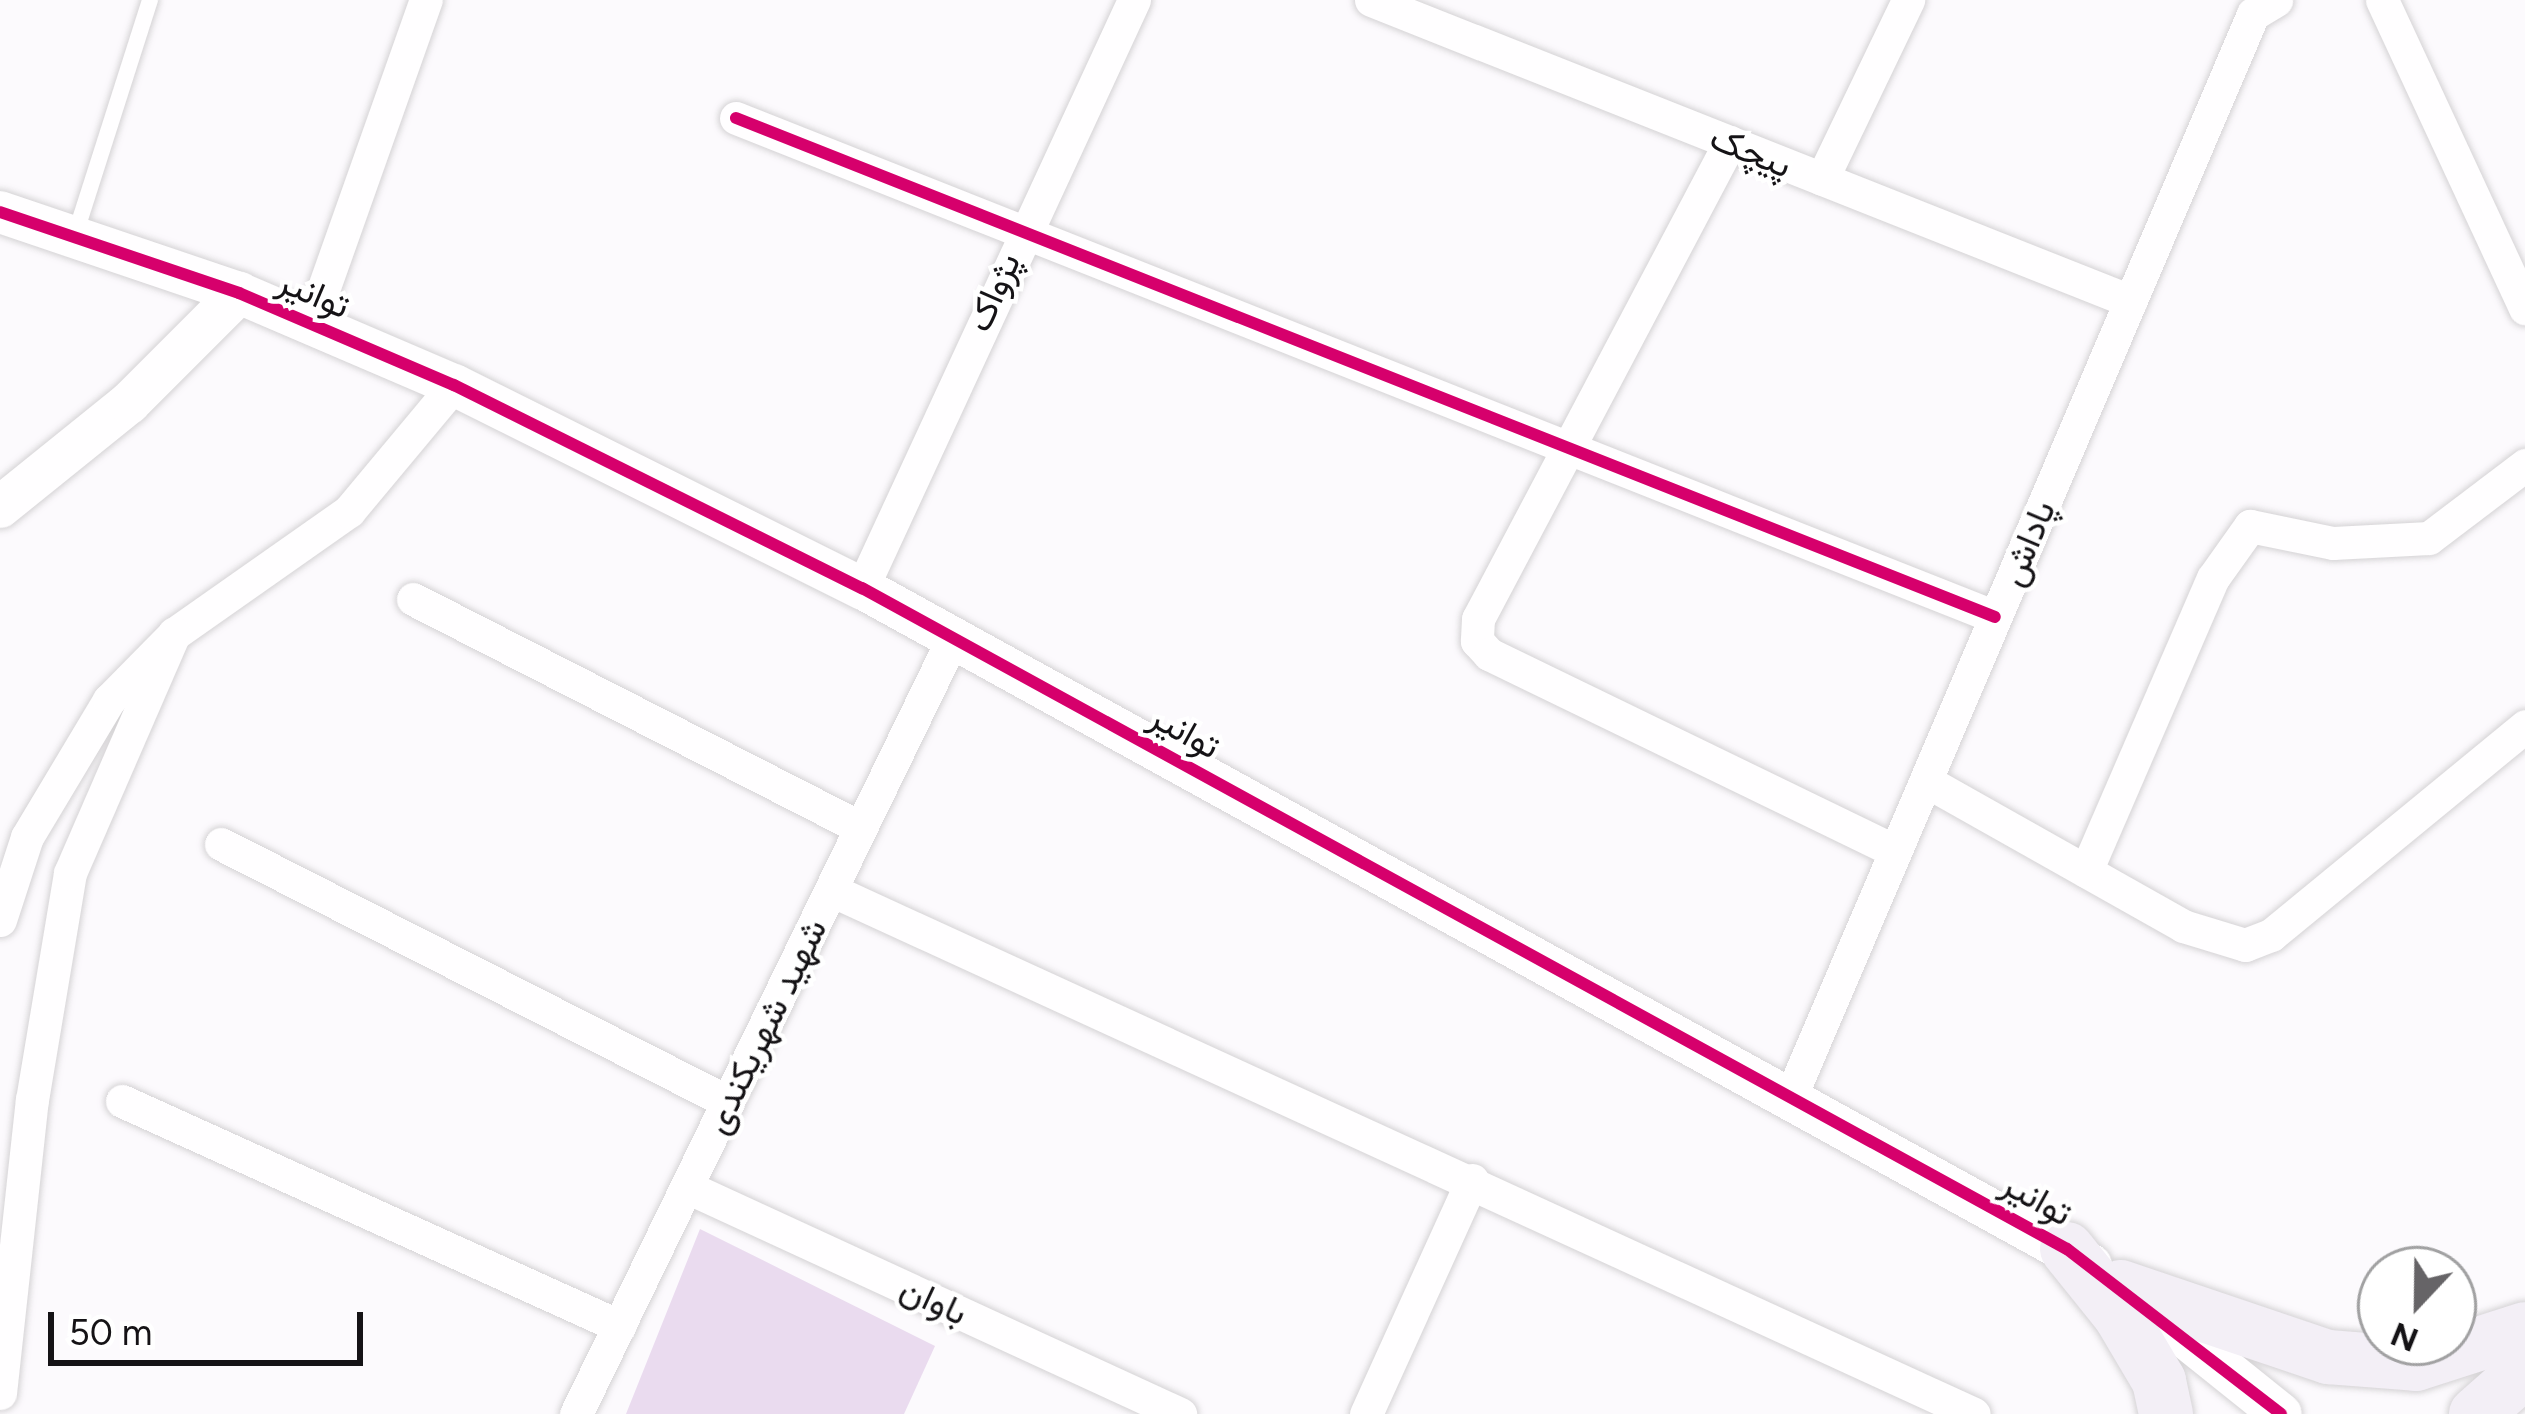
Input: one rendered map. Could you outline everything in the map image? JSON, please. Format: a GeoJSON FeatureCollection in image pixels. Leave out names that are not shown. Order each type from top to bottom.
{"type":"FeatureCollection","features":[{"type":"Feature","properties":{"kind":"main road"},"geometry":{"type":"LineString","coordinates":[[2067,1249],[2139,1348],[2166,1414]]}},
{"type":"Feature","properties":{"kind":"main road"},"geometry":{"type":"LineString","coordinates":[[2121,1287],[2328,1357],[2416,1364],[2525,1329]]}},
{"type":"Feature","properties":{"kind":"main road"},"geometry":{"type":"LineString","coordinates":[[2476,1414],[2525,1371]]}},
{"type":"Feature","properties":{"kind":"street"},"geometry":{"type":"LineString","coordinates":[[311,324],[426,0]]}},
{"type":"Feature","properties":{"kind":"street","name":"پژواک"},"geometry":{"type":"LineString","coordinates":[[862,588],[1021,231],[1133,0]]}},
{"type":"Feature","properties":{"kind":"street","name":"پیچک"},"geometry":{"type":"LineString","coordinates":[[1371,0],[2130,301]]}},
{"type":"Feature","properties":{"kind":"street"},"geometry":{"type":"LineString","coordinates":[[1822,179],[1908,0]]}},
{"type":"Feature","properties":{"kind":"street","name":"پاداش"},"geometry":{"type":"LineString","coordinates":[[1790,1098],[2253,14],[2276,0]]}},
{"type":"Feature","properties":{"kind":"street"},"geometry":{"type":"LineString","coordinates":[[2382,0],[2525,308]]}},
{"type":"Feature","properties":{"kind":"street"},"geometry":{"type":"LineString","coordinates":[[736,118],[1995,617]]}},
{"type":"Feature","properties":{"kind":"street"},"geometry":{"type":"LineString","coordinates":[[1730,142],[1478,619],[1477,641],[1489,654],[1895,851]]}},
{"type":"Feature","properties":{"kind":"street","name":"توانیر"},"geometry":{"type":"LineString","coordinates":[[0,212],[239,293],[454,385],[862,588],[2067,1249],[2281,1414]]}},
{"type":"Feature","properties":{"kind":"street"},"geometry":{"type":"LineString","coordinates":[[0,506],[129,403],[239,293]]}},
{"type":"Feature","properties":{"kind":"street"},"geometry":{"type":"LineString","coordinates":[[0,920],[27,837],[59,776],[109,700],[174,634],[350,511],[454,385]]}},
{"type":"Feature","properties":{"kind":"street"},"geometry":{"type":"LineString","coordinates":[[2086,871],[2213,578],[2250,526],[2333,543],[2429,538],[2525,465]]}},
{"type":"Feature","properties":{"kind":"street"},"geometry":{"type":"LineString","coordinates":[[413,599],[861,828]]}},
{"type":"Feature","properties":{"kind":"street"},"geometry":{"type":"LineString","coordinates":[[0,1394],[32,1100],[70,873],[174,634]]}},
{"type":"Feature","properties":{"kind":"street","name":"شهید شهریکندی"},"geometry":{"type":"LineString","coordinates":[[576,1414],[953,638]]}},
{"type":"Feature","properties":{"kind":"street"},"geometry":{"type":"LineString","coordinates":[[1926,781],[2183,926],[2245,945],[2271,934],[2525,725]]}},
{"type":"Feature","properties":{"kind":"street"},"geometry":{"type":"LineString","coordinates":[[221,844],[728,1102]]}},
{"type":"Feature","properties":{"kind":"street"},"geometry":{"type":"LineString","coordinates":[[831,890],[1974,1414]]}},
{"type":"Feature","properties":{"kind":"street"},"geometry":{"type":"LineString","coordinates":[[122,1101],[619,1326]]}},
{"type":"Feature","properties":{"kind":"street"},"geometry":{"type":"LineString","coordinates":[[1366,1414],[1472,1180]]}},
{"type":"Feature","properties":{"kind":"street","name":"باوان"},"geometry":{"type":"LineString","coordinates":[[687,1186],[1180,1414]]}},
{"type":"Feature","properties":{"kind":"lane"},"geometry":{"type":"LineString","coordinates":[[75,235],[150,0]]}},
{"type":"Feature","properties":{"kind":"shaded area"},"geometry":{"type":"Polygon","coordinates":[[[700,1229],[935,1346],[904,1414],[626,1414],[700,1229]]]}},
{"type":"Feature","properties":{"kind":"cycle path"},"geometry":{"type":"LineString","coordinates":[[736,118],[1995,617]]}},
{"type":"Feature","properties":{"kind":"cycle path"},"geometry":{"type":"LineString","coordinates":[[0,212],[239,293],[454,385],[862,588],[2067,1249],[2281,1414]]}}]}
